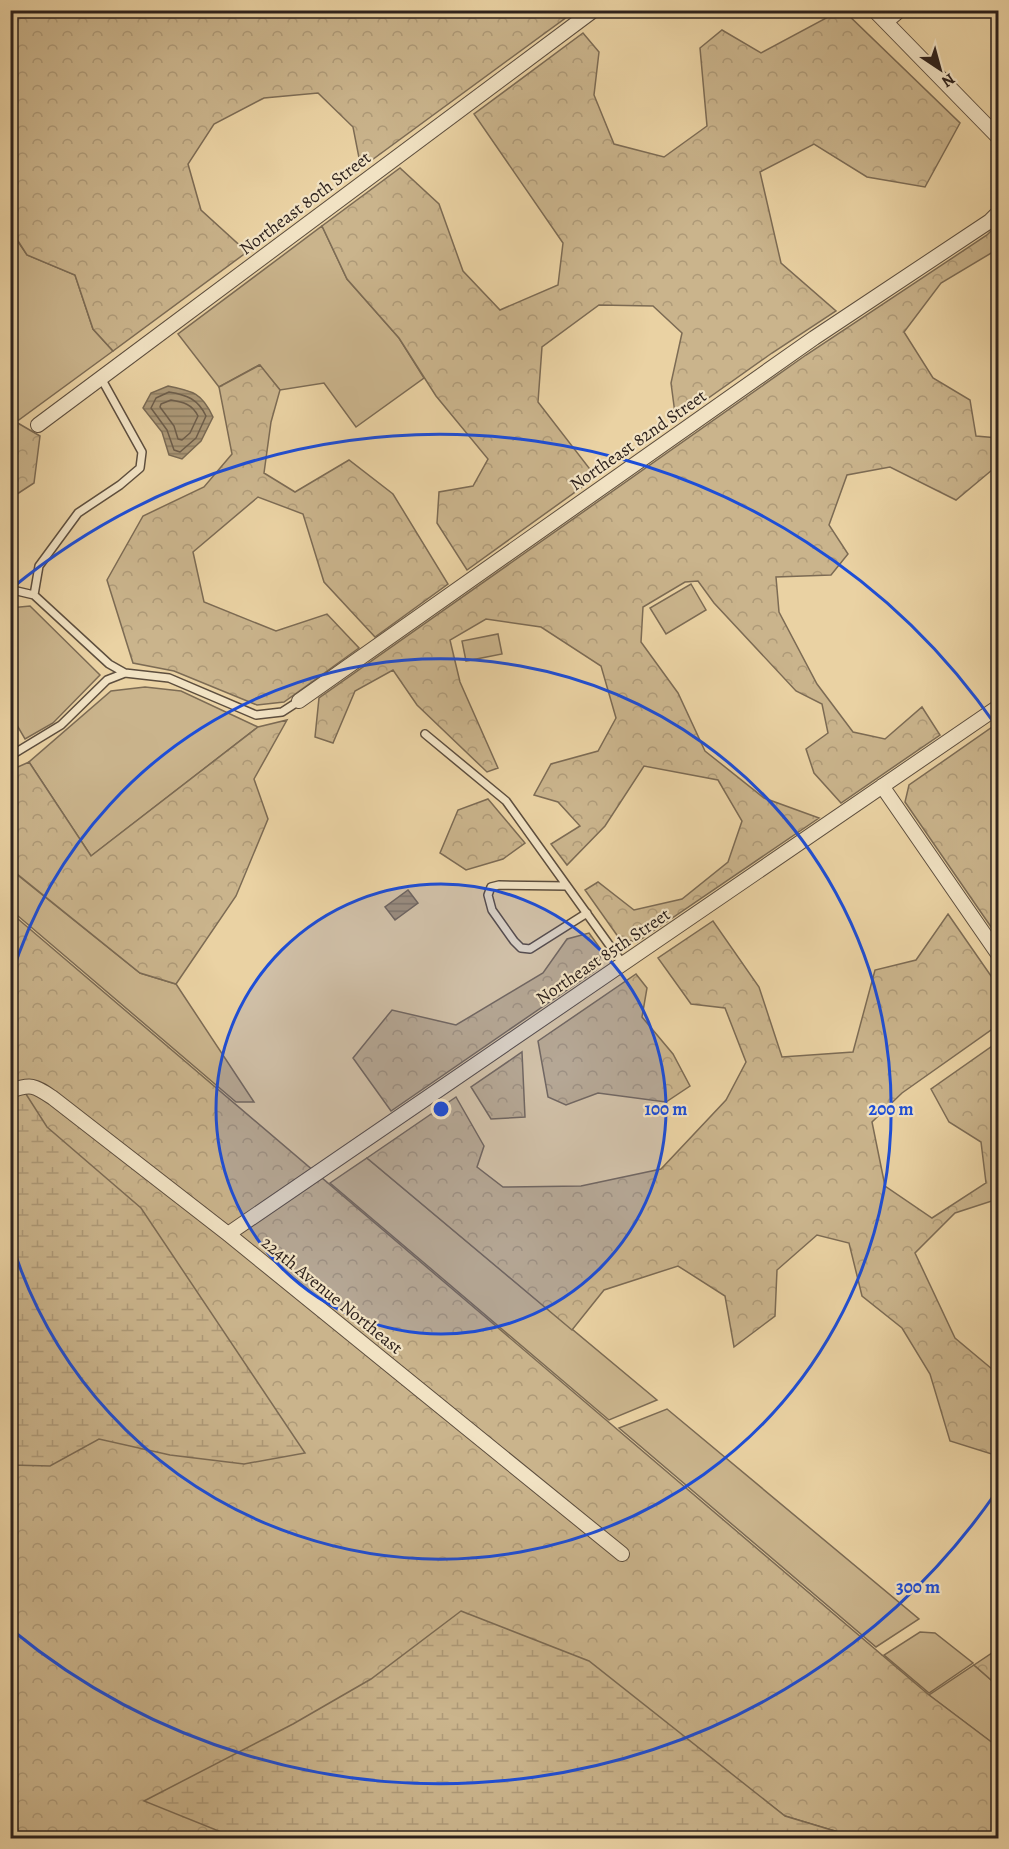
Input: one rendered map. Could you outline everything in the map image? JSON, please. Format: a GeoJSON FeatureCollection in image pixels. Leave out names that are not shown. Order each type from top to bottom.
{"type":"FeatureCollection","features":[{"type":"Feature","properties":{"kind":"street","name":"Northeast 80th Street"},"geometry":{"type":"LineString","coordinates":[[38,425],[594,10]]}},
{"type":"Feature","properties":{"kind":"street"},"geometry":{"type":"LineString","coordinates":[[874,10],[999,137]]}},
{"type":"Feature","properties":{"kind":"street"},"geometry":{"type":"LineString","coordinates":[[886,22],[900,10]]}},
{"type":"Feature","properties":{"kind":"street","name":"Northeast 82nd Street"},"geometry":{"type":"LineString","coordinates":[[299,701],[805,345],[999,213]]}},
{"type":"Feature","properties":{"kind":"street","name":"Northeast 85th Street"},"geometry":{"type":"LineString","coordinates":[[228,1234],[999,707]]}},
{"type":"Feature","properties":{"kind":"street"},"geometry":{"type":"LineString","coordinates":[[882,786],[999,954]]}},
{"type":"Feature","properties":{"kind":"street","name":"224th Avenue Northeast"},"geometry":{"type":"LineString","coordinates":[[10,1091],[25,1086],[35,1086],[228,1234],[622,1554]]}},
{"type":"Feature","properties":{"kind":"lane"},"geometry":{"type":"LineString","coordinates":[[34,596],[39,566],[78,513],[120,485],[140,468],[142,452],[101,378]]}},
{"type":"Feature","properties":{"kind":"lane"},"geometry":{"type":"LineString","coordinates":[[10,593],[16,591],[34,596],[109,664],[125,673],[169,678],[256,715],[282,712],[299,701]]}},
{"type":"Feature","properties":{"kind":"lane"},"geometry":{"type":"LineString","coordinates":[[10,756],[61,725],[107,680],[125,673]]}},
{"type":"Feature","properties":{"kind":"lane"},"geometry":{"type":"LineString","coordinates":[[425,734],[506,801],[623,964]]}},
{"type":"Feature","properties":{"kind":"lane"},"geometry":{"type":"LineString","coordinates":[[567,886],[499,885],[491,887],[488,896],[492,910],[521,948],[530,949],[586,913]]}},
{"type":"Feature","properties":{"kind":"green space"},"geometry":{"type":"Polygon","coordinates":[[[11,10],[575,11],[361,168],[353,127],[318,93],[264,98],[214,124],[188,164],[201,210],[247,252],[113,351],[93,329],[75,275],[27,255],[11,230],[11,10]]]}},
{"type":"Feature","properties":{"kind":"green space"},"geometry":{"type":"Polygon","coordinates":[[[841,10],[960,123],[925,187],[867,177],[814,144],[760,172],[781,263],[836,311],[676,421],[671,383],[682,333],[653,306],[599,305],[542,347],[538,402],[596,477],[467,570],[437,523],[439,492],[473,486],[488,459],[436,396],[399,338],[347,279],[322,226],[400,168],[439,204],[463,271],[500,310],[558,285],[563,243],[474,114],[583,33],[599,52],[594,95],[614,144],[664,157],[707,126],[700,48],[722,30],[761,53],[841,10]]]}},
{"type":"Feature","properties":{"kind":"green space"},"geometry":{"type":"Polygon","coordinates":[[[998,224],[998,249],[941,283],[904,332],[933,378],[970,400],[976,436],[998,438],[998,465],[956,500],[890,467],[847,475],[829,525],[848,554],[831,575],[776,577],[779,612],[817,684],[853,732],[885,739],[922,707],[940,735],[841,803],[814,773],[806,749],[828,733],[822,704],[796,691],[714,603],[698,581],[685,582],[643,607],[641,642],[678,693],[705,751],[764,798],[819,818],[637,942],[619,938],[585,890],[598,882],[634,910],[682,899],[728,862],[742,821],[718,780],[644,766],[605,826],[567,865],[551,844],[580,826],[558,802],[534,795],[551,764],[598,751],[616,718],[601,666],[541,627],[486,619],[450,640],[460,682],[498,768],[487,772],[417,705],[393,670],[355,691],[333,743],[315,737],[319,698],[806,355],[987,235],[998,224]]]}},
{"type":"Feature","properties":{"kind":"green space"},"geometry":{"type":"Polygon","coordinates":[[[322,226],[347,279],[399,338],[424,378],[356,427],[324,383],[280,390],[259,365],[219,387],[178,334],[322,226]]]}},
{"type":"Feature","properties":{"kind":"green space"},"geometry":{"type":"Polygon","coordinates":[[[10,230],[27,255],[75,275],[93,329],[113,351],[16,422],[11,423],[10,230]]]}},
{"type":"Feature","properties":{"kind":"green space"},"geometry":{"type":"Polygon","coordinates":[[[260,365],[280,390],[271,422],[264,473],[295,492],[349,460],[393,494],[448,584],[375,637],[324,582],[303,514],[258,497],[193,552],[204,602],[276,631],[327,614],[359,648],[284,702],[257,705],[174,671],[133,663],[107,580],[143,516],[204,487],[232,454],[219,387],[260,365]]]}},
{"type":"Feature","properties":{"kind":"green space"},"geometry":{"type":"Polygon","coordinates":[[[16,422],[40,436],[34,483],[11,498],[11,423],[16,422]]]}},
{"type":"Feature","properties":{"kind":"green space"},"geometry":{"type":"Polygon","coordinates":[[[691,584],[706,610],[666,634],[650,608],[691,584]]]}},
{"type":"Feature","properties":{"kind":"green space"},"geometry":{"type":"Polygon","coordinates":[[[30,606],[100,675],[53,723],[25,739],[11,715],[10,608],[30,606]]]}},
{"type":"Feature","properties":{"kind":"green space"},"geometry":{"type":"Polygon","coordinates":[[[498,634],[502,654],[466,661],[462,641],[498,634]]]}},
{"type":"Feature","properties":{"kind":"green space"},"geometry":{"type":"Polygon","coordinates":[[[145,687],[181,691],[258,727],[91,856],[29,762],[111,691],[145,687]]]}},
{"type":"Feature","properties":{"kind":"green space"},"geometry":{"type":"Polygon","coordinates":[[[287,720],[254,779],[268,819],[236,896],[176,984],[140,973],[11,869],[11,770],[29,762],[91,856],[258,727],[287,720]]]}},
{"type":"Feature","properties":{"kind":"green space"},"geometry":{"type":"Polygon","coordinates":[[[998,723],[998,937],[905,802],[909,785],[998,723]]]}},
{"type":"Feature","properties":{"kind":"green space"},"geometry":{"type":"Polygon","coordinates":[[[488,799],[525,843],[503,859],[466,870],[440,853],[458,810],[488,799]]]}},
{"type":"Feature","properties":{"kind":"green space"},"geometry":{"type":"Polygon","coordinates":[[[10,869],[140,973],[176,984],[254,1102],[236,1102],[11,910],[10,869]]]}},
{"type":"Feature","properties":{"kind":"green space"},"geometry":{"type":"Polygon","coordinates":[[[11,913],[929,1695],[998,1747],[998,1838],[858,1838],[785,1816],[769,1804],[717,1838],[11,1838],[11,913]]]}},
{"type":"Feature","properties":{"kind":"green space"},"geometry":{"type":"Polygon","coordinates":[[[948,914],[998,986],[998,1025],[902,1093],[872,1122],[885,1186],[932,1218],[986,1183],[981,1142],[949,1122],[931,1089],[998,1042],[998,1199],[955,1213],[915,1253],[955,1338],[998,1374],[998,1456],[950,1441],[930,1374],[902,1328],[862,1296],[849,1243],[817,1235],[777,1270],[775,1316],[734,1347],[725,1296],[678,1266],[604,1290],[572,1330],[367,1158],[456,1097],[484,1146],[477,1167],[503,1187],[581,1186],[661,1169],[726,1100],[746,1062],[725,1008],[691,1004],[658,958],[713,921],[759,987],[782,1057],[853,1052],[875,970],[916,960],[948,914]]]}},
{"type":"Feature","properties":{"kind":"green space"},"geometry":{"type":"Polygon","coordinates":[[[589,933],[602,951],[596,970],[391,1111],[353,1058],[392,1010],[456,1025],[543,973],[567,939],[589,933]]]}},
{"type":"Feature","properties":{"kind":"green space"},"geometry":{"type":"Polygon","coordinates":[[[636,974],[647,988],[642,1017],[673,1054],[690,1086],[666,1102],[598,1093],[566,1105],[548,1097],[538,1041],[636,974]]]}},
{"type":"Feature","properties":{"kind":"green space"},"geometry":{"type":"Polygon","coordinates":[[[522,1052],[525,1117],[491,1119],[471,1087],[522,1052]]]}},
{"type":"Feature","properties":{"kind":"green space"},"geometry":{"type":"Polygon","coordinates":[[[10,1069],[47,1127],[141,1208],[305,1453],[244,1464],[170,1455],[99,1439],[50,1466],[11,1465],[10,1069]]]}},
{"type":"Feature","properties":{"kind":"green space"},"geometry":{"type":"Polygon","coordinates":[[[367,1158],[657,1400],[609,1420],[330,1183],[367,1158]]]}},
{"type":"Feature","properties":{"kind":"green space"},"geometry":{"type":"Polygon","coordinates":[[[667,1409],[919,1619],[876,1647],[619,1428],[667,1409]]]}},
{"type":"Feature","properties":{"kind":"green space"},"geometry":{"type":"Polygon","coordinates":[[[461,1611],[589,1661],[785,1816],[858,1838],[236,1838],[144,1801],[293,1724],[371,1679],[461,1611]]]}},
{"type":"Feature","properties":{"kind":"green space"},"geometry":{"type":"Polygon","coordinates":[[[920,1632],[935,1633],[973,1663],[929,1693],[884,1655],[920,1632]]]}},
{"type":"Feature","properties":{"kind":"green space"},"geometry":{"type":"Polygon","coordinates":[[[998,1649],[998,1686],[974,1665],[998,1649]]]}},
{"type":"Feature","properties":{"kind":"green space"},"geometry":{"type":"Polygon","coordinates":[[[974,1665],[998,1686],[998,1747],[929,1695],[974,1665]]]}},
{"type":"Feature","properties":{"kind":"water"},"geometry":{"type":"Polygon","coordinates":[[[168,386],[196,394],[205,403],[213,417],[201,441],[182,459],[169,455],[162,432],[143,408],[151,393],[168,386]]]}},
{"type":"Feature","properties":{"kind":"water"},"geometry":{"type":"Polygon","coordinates":[[[408,890],[418,903],[395,920],[385,907],[408,890]]]}}]}
